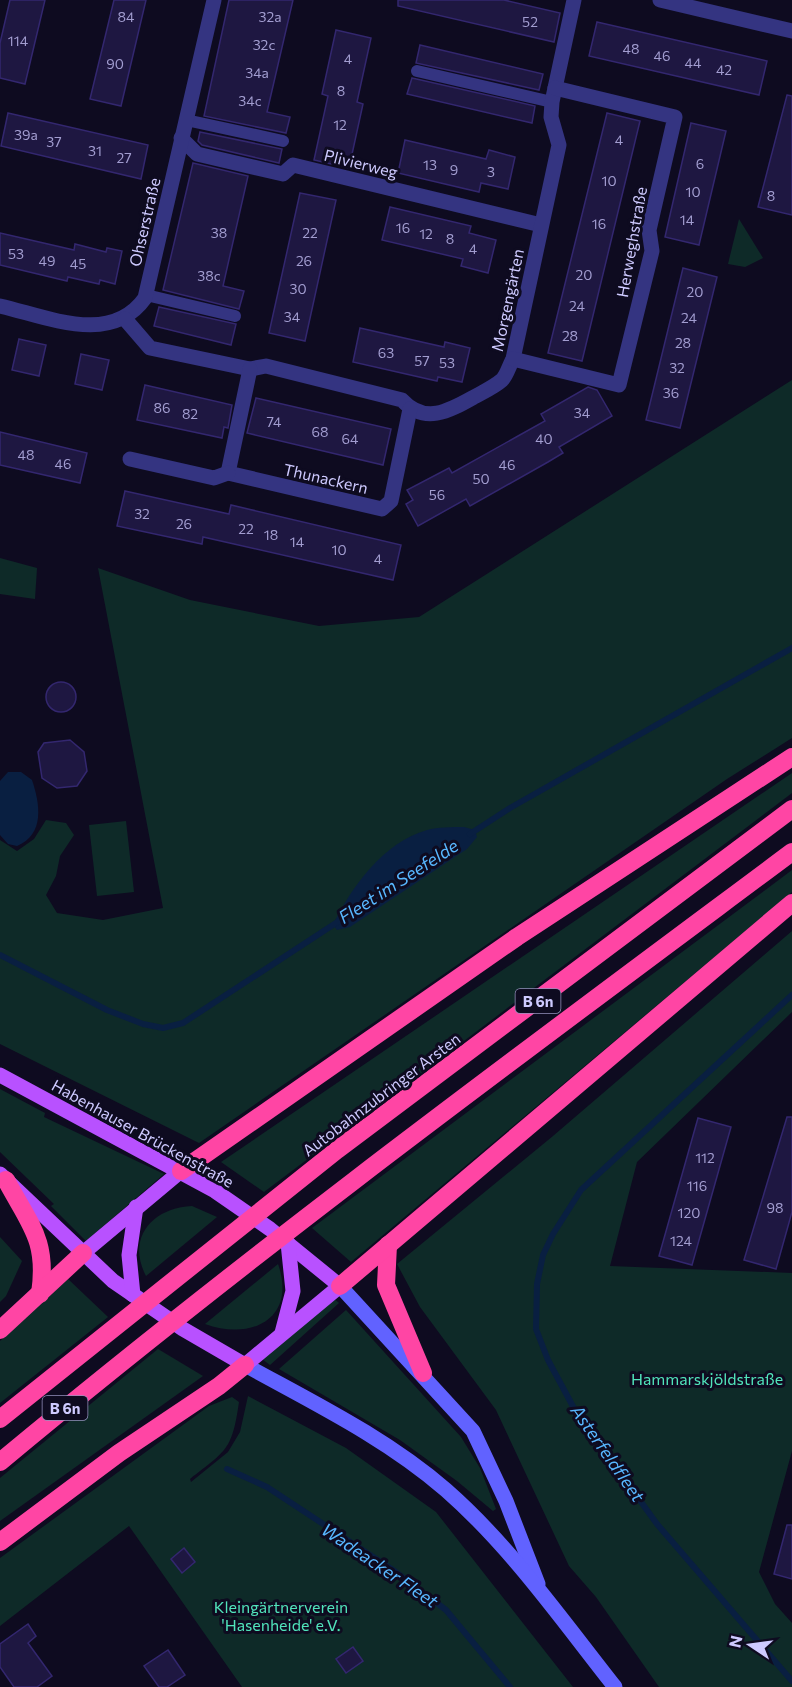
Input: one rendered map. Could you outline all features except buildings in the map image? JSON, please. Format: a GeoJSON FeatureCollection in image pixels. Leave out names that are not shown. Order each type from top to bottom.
{"type":"FeatureCollection","features":[{"type":"Feature","properties":{"kind":"highway"},"geometry":{"type":"LineString","coordinates":[[182,1171],[517,937],[792,756]]}},
{"type":"Feature","properties":{"kind":"highway","name":"Autobahnzubringer Arsten"},"geometry":{"type":"LineString","coordinates":[[0,1419],[337,1150],[792,809]]}},
{"type":"Feature","properties":{"kind":"highway","name":"B 6n"},"geometry":{"type":"LineString","coordinates":[[0,1462],[190,1309],[390,1153],[792,852]]}},
{"type":"Feature","properties":{"kind":"highway"},"geometry":{"type":"LineString","coordinates":[[340,1286],[792,903]]}},
{"type":"Feature","properties":{"kind":"highway"},"geometry":{"type":"LineString","coordinates":[[3,1177],[37,1220],[43,1255],[40,1293]]}},
{"type":"Feature","properties":{"kind":"highway"},"geometry":{"type":"LineString","coordinates":[[388,1245],[386,1285],[423,1373]]}},
{"type":"Feature","properties":{"kind":"highway"},"geometry":{"type":"LineString","coordinates":[[0,1330],[83,1253]]}},
{"type":"Feature","properties":{"kind":"highway"},"geometry":{"type":"LineString","coordinates":[[0,1542],[119,1453],[219,1386],[245,1365]]}},
{"type":"Feature","properties":{"kind":"main road","name":"Habenhauser Brückenstraße"},"geometry":{"type":"LineString","coordinates":[[0,1075],[182,1171],[231,1201],[306,1257],[340,1286],[423,1373],[473,1431],[506,1501],[542,1593]]}},
{"type":"Feature","properties":{"kind":"main road"},"geometry":{"type":"LineString","coordinates":[[83,1253],[182,1171]]}},
{"type":"Feature","properties":{"kind":"main road"},"geometry":{"type":"LineString","coordinates":[[133,1295],[129,1270],[136,1207]]}},
{"type":"Feature","properties":{"kind":"main road","name":"Habenhauser Brückenstraße"},"geometry":{"type":"LineString","coordinates":[[37,1220],[83,1253],[113,1281],[200,1340],[340,1416],[446,1490],[542,1593],[615,1687]]}},
{"type":"Feature","properties":{"kind":"main road"},"geometry":{"type":"LineString","coordinates":[[282,1333],[292,1291],[288,1243]]}},
{"type":"Feature","properties":{"kind":"main road"},"geometry":{"type":"LineString","coordinates":[[245,1365],[340,1286]]}},
{"type":"Feature","properties":{"kind":"street","name":"Ohserstraße"},"geometry":{"type":"LineString","coordinates":[[124,320],[138,308],[146,296],[214,0]]}},
{"type":"Feature","properties":{"kind":"street","name":"Morgengärten"},"geometry":{"type":"LineString","coordinates":[[124,320],[150,348],[250,369],[266,366],[402,400],[410,408],[423,413],[444,414],[503,379],[513,359],[559,145],[551,117],[574,0]]}},
{"type":"Feature","properties":{"kind":"street"},"geometry":{"type":"LineString","coordinates":[[660,0],[792,31]]}},
{"type":"Feature","properties":{"kind":"street","name":"Herweghstraße"},"geometry":{"type":"LineString","coordinates":[[513,359],[619,385],[651,251],[649,230],[675,117],[554,95]]}},
{"type":"Feature","properties":{"kind":"street","name":"Plivierweg"},"geometry":{"type":"LineString","coordinates":[[182,138],[196,154],[283,174],[293,165],[541,225]]}},
{"type":"Feature","properties":{"kind":"street"},"geometry":{"type":"LineString","coordinates":[[0,306],[93,326],[124,320]]}},
{"type":"Feature","properties":{"kind":"street"},"geometry":{"type":"LineString","coordinates":[[228,473],[250,369]]}},
{"type":"Feature","properties":{"kind":"street","name":"Thunackern"},"geometry":{"type":"LineString","coordinates":[[129,459],[214,478],[228,473],[382,509],[391,501],[410,408]]}},
{"type":"Feature","properties":{"kind":"lane"},"geometry":{"type":"LineString","coordinates":[[417,71],[554,95]]}},
{"type":"Feature","properties":{"kind":"lane"},"geometry":{"type":"LineString","coordinates":[[186,120],[283,141]]}},
{"type":"Feature","properties":{"kind":"lane"},"geometry":{"type":"LineString","coordinates":[[146,296],[235,316]]}},
{"type":"Feature","properties":{"kind":"green space"},"geometry":{"type":"Polygon","coordinates":[[[739,219],[763,258],[745,267],[728,264],[739,219]]]}},
{"type":"Feature","properties":{"kind":"green space"},"geometry":{"type":"Polygon","coordinates":[[[792,380],[792,738],[727,779],[199,1143],[0,1044],[0,840],[17,851],[34,839],[46,820],[66,823],[74,835],[60,856],[56,876],[46,895],[57,913],[103,920],[163,908],[98,568],[190,600],[319,626],[419,617],[792,380]]]}},
{"type":"Feature","properties":{"kind":"green space"},"geometry":{"type":"Polygon","coordinates":[[[0,558],[37,568],[35,599],[0,594],[0,558]]]}},
{"type":"Feature","properties":{"kind":"green space"},"geometry":{"type":"Polygon","coordinates":[[[792,773],[792,793],[264,1192],[221,1162],[792,773]]]}},
{"type":"Feature","properties":{"kind":"green space"},"geometry":{"type":"Polygon","coordinates":[[[126,821],[134,892],[97,896],[89,825],[126,821]]]}},
{"type":"Feature","properties":{"kind":"green space"},"geometry":{"type":"Polygon","coordinates":[[[792,870],[792,892],[351,1262],[312,1228],[792,870]]]}},
{"type":"Feature","properties":{"kind":"green space","name":"Hammarskjöldstraße"},"geometry":{"type":"Polygon","coordinates":[[[792,931],[792,1012],[637,1162],[610,1266],[792,1273],[792,1451],[759,1572],[775,1604],[792,1623],[792,1687],[659,1687],[596,1597],[569,1566],[496,1410],[420,1307],[397,1264],[553,1136],[792,931]]]}},
{"type":"Feature","properties":{"kind":"green space"},"geometry":{"type":"Polygon","coordinates":[[[0,1089],[45,1113],[44,1117],[164,1174],[86,1241],[51,1206],[54,1204],[0,1152],[0,1089]]]}},
{"type":"Feature","properties":{"kind":"green space"},"geometry":{"type":"Polygon","coordinates":[[[192,1206],[217,1217],[146,1276],[139,1249],[146,1228],[165,1212],[192,1206]]]}},
{"type":"Feature","properties":{"kind":"green space"},"geometry":{"type":"Polygon","coordinates":[[[0,1237],[22,1261],[6,1296],[0,1302],[0,1237]]]}},
{"type":"Feature","properties":{"kind":"green space"},"geometry":{"type":"Polygon","coordinates":[[[278,1264],[282,1283],[281,1299],[276,1311],[266,1321],[254,1327],[239,1329],[222,1329],[205,1324],[278,1264]]]}},
{"type":"Feature","properties":{"kind":"green space"},"geometry":{"type":"Polygon","coordinates":[[[68,1279],[108,1317],[0,1403],[0,1341],[68,1279]]]}},
{"type":"Feature","properties":{"kind":"green space"},"geometry":{"type":"Polygon","coordinates":[[[333,1298],[339,1303],[270,1365],[262,1359],[333,1298]]]}},
{"type":"Feature","properties":{"kind":"green space"},"geometry":{"type":"Polygon","coordinates":[[[346,1310],[461,1437],[480,1468],[496,1509],[493,1511],[457,1481],[400,1440],[279,1369],[346,1310]]]}},
{"type":"Feature","properties":{"kind":"green space"},"geometry":{"type":"Polygon","coordinates":[[[158,1349],[203,1376],[0,1521],[0,1478],[158,1349]]]}},
{"type":"Feature","properties":{"kind":"green space","name":"Kleingärtnerverein 'Hasenheide' e.V."},"geometry":{"type":"Polygon","coordinates":[[[248,1396],[346,1448],[436,1512],[573,1687],[242,1687],[129,1526],[0,1626],[0,1558],[209,1406],[232,1397],[239,1402],[230,1440],[220,1455],[190,1479],[191,1482],[228,1452],[240,1432],[248,1396]]]}},
{"type":"Feature","properties":{"kind":"water"},"geometry":{"type":"Polygon","coordinates":[[[8,772],[21,772],[32,780],[37,799],[36,826],[26,841],[17,846],[8,844],[0,835],[0,781],[8,772]]]}},
{"type":"Feature","properties":{"kind":"water"},"geometry":{"type":"Polygon","coordinates":[[[464,827],[475,830],[477,837],[467,849],[350,927],[337,930],[333,925],[359,881],[383,855],[411,836],[427,830],[464,827]]]}},
{"type":"Feature","properties":{"kind":"waterway","name":"Fleet im Seefelde"},"geometry":{"type":"LineString","coordinates":[[470,834],[510,808],[792,648]]}},
{"type":"Feature","properties":{"kind":"waterway","name":"Fleet im Seefelde"},"geometry":{"type":"LineString","coordinates":[[0,955],[107,1010],[143,1024],[163,1028],[183,1023],[339,921]]}},
{"type":"Feature","properties":{"kind":"waterway","name":"Asterfeldfleet"},"geometry":{"type":"LineString","coordinates":[[792,995],[581,1190],[553,1234],[543,1255],[537,1284],[536,1329],[548,1360],[576,1412],[657,1524],[792,1681]]}},
{"type":"Feature","properties":{"kind":"waterway","name":"Wadeacker Fleet"},"geometry":{"type":"LineString","coordinates":[[227,1469],[267,1487],[393,1570],[446,1610],[510,1687]]}}]}
